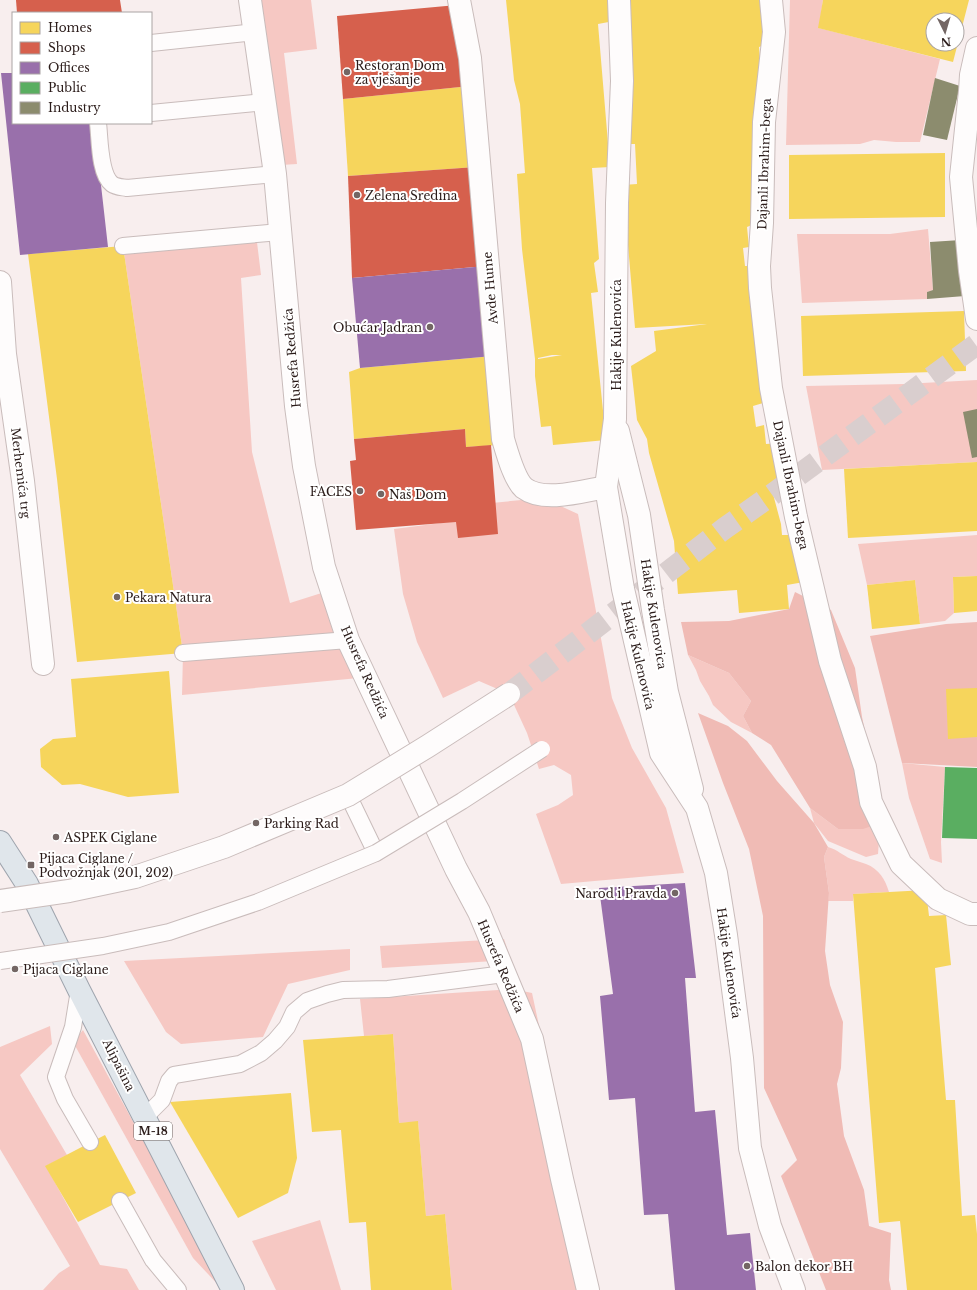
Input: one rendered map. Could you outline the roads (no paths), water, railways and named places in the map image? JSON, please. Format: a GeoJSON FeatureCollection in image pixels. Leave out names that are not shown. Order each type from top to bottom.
{"type":"FeatureCollection","features":[{"type":"Feature","properties":{"kind":"main road","name":"Alipašina"},"geometry":{"type":"LineString","coordinates":[[0,842],[27,884],[79,990],[233,1290]]}},
{"type":"Feature","properties":{"kind":"street","name":"Husrefa Redžića"},"geometry":{"type":"LineString","coordinates":[[250,0],[256,32],[275,174],[296,406],[304,466],[324,567],[348,640],[456,869],[479,912],[532,1039],[562,1180],[588,1290]]}},
{"type":"Feature","properties":{"kind":"street","name":"Avde Hume"},"geometry":{"type":"LineString","coordinates":[[459,0],[470,58],[503,439],[512,470],[524,487],[543,496],[555,496],[606,487]]}},
{"type":"Feature","properties":{"kind":"street","name":"Hakije Kulenovića"},"geometry":{"type":"LineString","coordinates":[[619,0],[622,81],[617,203],[615,419],[606,487],[623,589],[661,753],[697,808],[716,873],[725,927],[742,1058],[750,1148],[770,1226],[794,1290]]}},
{"type":"Feature","properties":{"kind":"street","name":"Dajanli Ibrahim-bega"},"geometry":{"type":"LineString","coordinates":[[771,0],[774,32],[764,122],[762,223],[759,266],[771,388],[796,517],[830,661],[865,767],[871,802],[901,864],[938,899],[970,914],[977,914]]}},
{"type":"Feature","properties":{"kind":"street"},"geometry":{"type":"LineString","coordinates":[[977,48],[971,75],[961,177],[970,271],[977,319]]}},
{"type":"Feature","properties":{"kind":"street","name":"Merhemića trg"},"geometry":{"type":"LineString","coordinates":[[0,282],[5,354],[23,481],[43,664]]}},
{"type":"Feature","properties":{"kind":"street","name":"Hakije Kulenovica"},"geometry":{"type":"LineString","coordinates":[[615,419],[639,515],[667,692],[697,808]]}},
{"type":"Feature","properties":{"kind":"street"},"geometry":{"type":"LineString","coordinates":[[0,901],[69,891],[135,877],[224,847],[348,795],[509,694]]}},
{"type":"Feature","properties":{"kind":"lane"},"geometry":{"type":"LineString","coordinates":[[152,43],[256,32]]}},
{"type":"Feature","properties":{"kind":"lane"},"geometry":{"type":"LineString","coordinates":[[152,113],[265,102]]}},
{"type":"Feature","properties":{"kind":"lane"},"geometry":{"type":"LineString","coordinates":[[98,124],[103,168],[111,183],[118,187],[127,188],[275,174]]}},
{"type":"Feature","properties":{"kind":"lane"},"geometry":{"type":"LineString","coordinates":[[123,246],[280,232]]}},
{"type":"Feature","properties":{"kind":"lane"},"geometry":{"type":"LineString","coordinates":[[184,653],[348,640]]}},
{"type":"Feature","properties":{"kind":"lane"},"geometry":{"type":"LineString","coordinates":[[0,960],[103,946],[169,932],[258,902],[376,853],[462,801],[542,749]]}},
{"type":"Feature","properties":{"kind":"lane"},"geometry":{"type":"LineString","coordinates":[[348,795],[376,853]]}},
{"type":"Feature","properties":{"kind":"lane"},"geometry":{"type":"LineString","coordinates":[[145,1117],[162,1100],[169,1081],[174,1074],[240,1064],[261,1053],[275,1041],[287,1027],[294,1012],[307,1001],[343,990],[388,988],[504,974]]}},
{"type":"Feature","properties":{"kind":"lane"},"geometry":{"type":"LineString","coordinates":[[79,990],[72,1027],[56,1077],[65,1099],[90,1142]]}},
{"type":"Feature","properties":{"kind":"lane"},"geometry":{"type":"LineString","coordinates":[[120,1201],[153,1260],[178,1290]]}},
{"type":"Feature","properties":{"kind":"tunnel"},"geometry":{"type":"LineString","coordinates":[[509,694],[725,528],[977,344]]}},
{"type":"Feature","properties":{"kind":"place","name":"Restoran Dom za vješanje"},"geometry":{"type":"Point","coordinates":[347,72]}},
{"type":"Feature","properties":{"kind":"place","name":"Zelena Sredina"},"geometry":{"type":"Point","coordinates":[357,195]}},
{"type":"Feature","properties":{"kind":"place","name":"Obućar Jadran"},"geometry":{"type":"Point","coordinates":[430,327]}},
{"type":"Feature","properties":{"kind":"place","name":"FACES"},"geometry":{"type":"Point","coordinates":[360,491]}},
{"type":"Feature","properties":{"kind":"place","name":"Naš Dom"},"geometry":{"type":"Point","coordinates":[381,494]}},
{"type":"Feature","properties":{"kind":"place","name":"Pekara Natura"},"geometry":{"type":"Point","coordinates":[117,597]}},
{"type":"Feature","properties":{"kind":"place","name":"Parking Rad"},"geometry":{"type":"Point","coordinates":[256,823]}},
{"type":"Feature","properties":{"kind":"place","name":"ASPEK Ciglane"},"geometry":{"type":"Point","coordinates":[56,837]}},
{"type":"Feature","properties":{"kind":"place","name":"Pijaca Ciglane / Podvožnjak (201, 202)"},"geometry":{"type":"Point","coordinates":[31,865]}},
{"type":"Feature","properties":{"kind":"place","name":"Narod i Pravda"},"geometry":{"type":"Point","coordinates":[675,893]}},
{"type":"Feature","properties":{"kind":"place","name":"Pijaca Ciglane"},"geometry":{"type":"Point","coordinates":[15,969]}},
{"type":"Feature","properties":{"kind":"place","name":"Balon dekor BH"},"geometry":{"type":"Point","coordinates":[747,1266]}}]}
